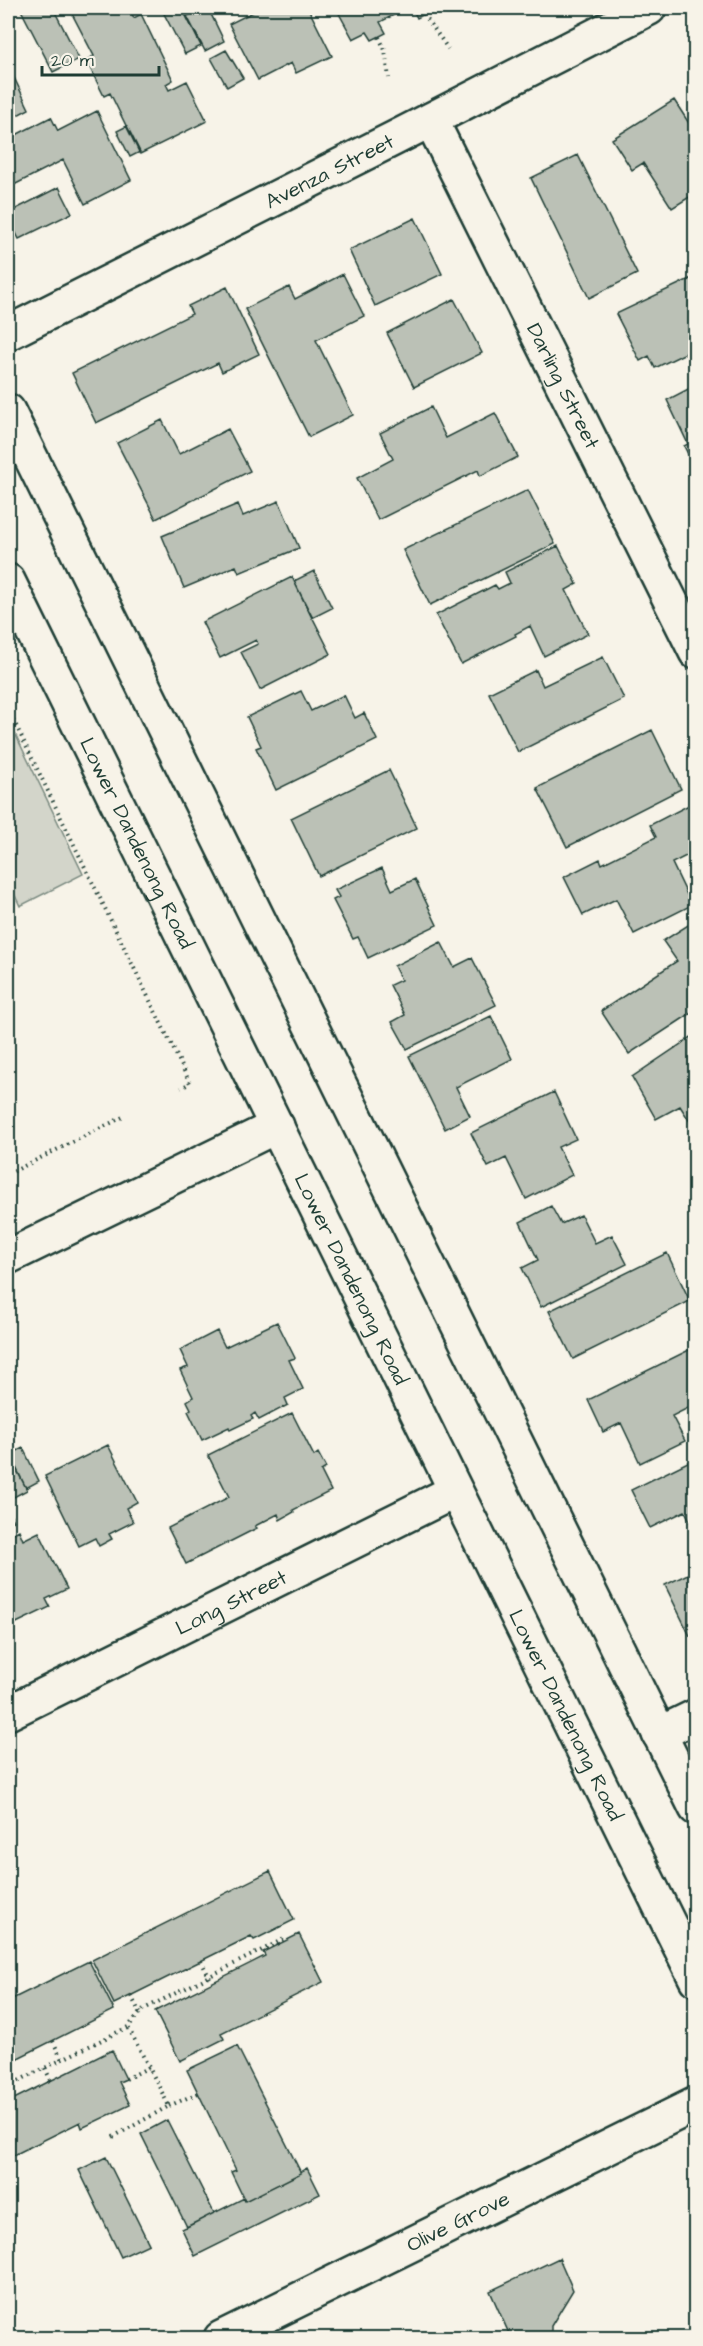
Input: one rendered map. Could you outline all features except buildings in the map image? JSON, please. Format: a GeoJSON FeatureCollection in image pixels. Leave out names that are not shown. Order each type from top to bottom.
{"type":"FeatureCollection","features":[{"type":"Feature","properties":{"kind":"main road","name":"Avenza Street"},"geometry":{"type":"LineString","coordinates":[[8,333],[649,8]]}},
{"type":"Feature","properties":{"kind":"main road","name":"Darling Street"},"geometry":{"type":"LineString","coordinates":[[431,120],[696,652]]}},
{"type":"Feature","properties":{"kind":"main road"},"geometry":{"type":"LineString","coordinates":[[8,411],[696,1808]]}},
{"type":"Feature","properties":{"kind":"main road","name":"Lower Dandenong Road"},"geometry":{"type":"LineString","coordinates":[[8,580],[696,1979]]}},
{"type":"Feature","properties":{"kind":"main road"},"geometry":{"type":"LineString","coordinates":[[8,1257],[277,1126]]}},
{"type":"Feature","properties":{"kind":"main road","name":"Long Street"},"geometry":{"type":"LineString","coordinates":[[8,1713],[455,1491]]}},
{"type":"Feature","properties":{"kind":"main road"},"geometry":{"type":"LineString","coordinates":[[659,1734],[696,1716]]}},
{"type":"Feature","properties":{"kind":"main road","name":"Olive Grove"},"geometry":{"type":"LineString","coordinates":[[221,2338],[696,2104]]}},
{"type":"Feature","properties":{"kind":"path"},"geometry":{"type":"LineString","coordinates":[[424,14],[448,48]]}},
{"type":"Feature","properties":{"kind":"path"},"geometry":{"type":"LineString","coordinates":[[379,37],[385,50],[389,78]]}},
{"type":"Feature","properties":{"kind":"path"},"geometry":{"type":"LineString","coordinates":[[8,710],[190,1083],[181,1089]]}},
{"type":"Feature","properties":{"kind":"path"},"geometry":{"type":"LineString","coordinates":[[8,1174],[123,1117]]}},
{"type":"Feature","properties":{"kind":"path"},"geometry":{"type":"LineString","coordinates":[[8,2086],[128,2027],[140,2013],[286,1938]]}},
{"type":"Feature","properties":{"kind":"path"},"geometry":{"type":"LineString","coordinates":[[201,1961],[212,1982]]}},
{"type":"Feature","properties":{"kind":"path"},"geometry":{"type":"LineString","coordinates":[[131,1996],[140,2013]]}},
{"type":"Feature","properties":{"kind":"path"},"geometry":{"type":"LineString","coordinates":[[162,2001],[164,2006]]}},
{"type":"Feature","properties":{"kind":"path"},"geometry":{"type":"LineString","coordinates":[[128,2027],[169,2106]]}},
{"type":"Feature","properties":{"kind":"path"},"geometry":{"type":"LineString","coordinates":[[53,2041],[62,2060]]}},
{"type":"Feature","properties":{"kind":"path"},"geometry":{"type":"LineString","coordinates":[[126,2079],[149,2067]]}},
{"type":"Feature","properties":{"kind":"path"},"geometry":{"type":"LineString","coordinates":[[45,2068],[51,2081]]}},
{"type":"Feature","properties":{"kind":"path"},"geometry":{"type":"LineString","coordinates":[[112,2137],[198,2093]]}},
{"type":"Feature","properties":{"kind":"shaded area"},"geometry":{"type":"Polygon","coordinates":[[[8,719],[83,874],[20,906],[8,881],[8,719]]]}}]}
